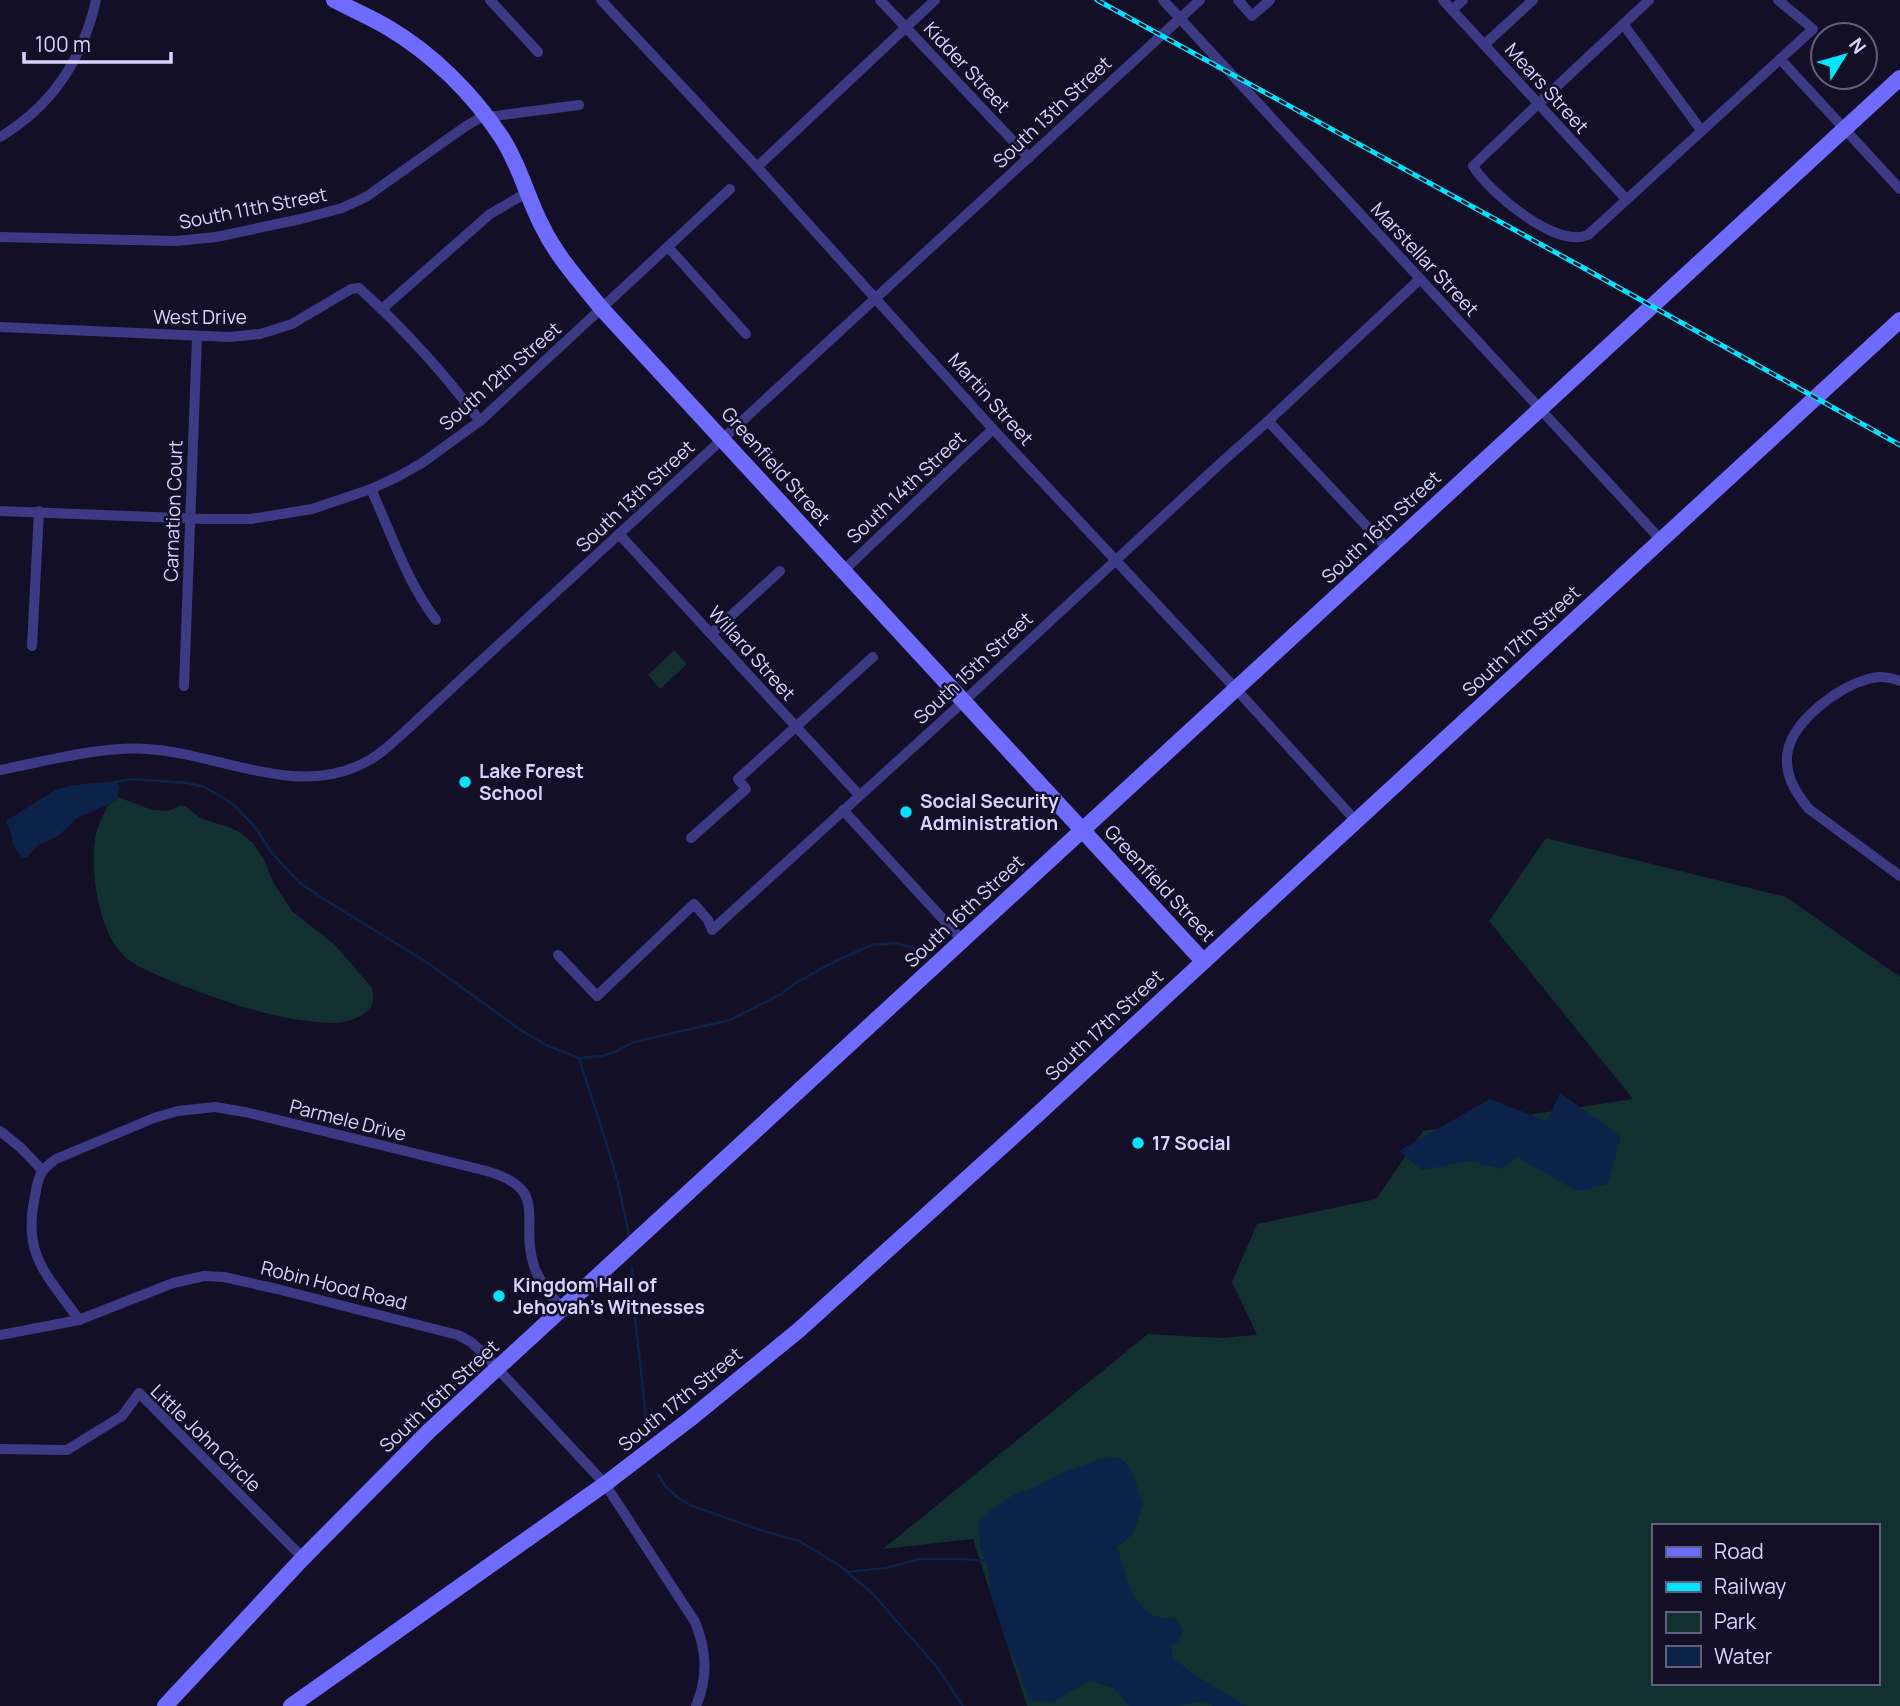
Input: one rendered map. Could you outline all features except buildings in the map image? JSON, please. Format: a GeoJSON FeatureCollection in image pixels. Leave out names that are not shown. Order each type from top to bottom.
{"type":"FeatureCollection","features":[{"type":"Feature","properties":{"kind":"main road","name":"Greenfield Street"},"geometry":{"type":"LineString","coordinates":[[343,2],[420,50],[455,80],[503,139],[554,248],[602,309],[1203,961]]}},
{"type":"Feature","properties":{"kind":"main road","name":"South 16th Street"},"geometry":{"type":"LineString","coordinates":[[165,1706],[303,1558],[429,1431],[1900,78]]}},
{"type":"Feature","properties":{"kind":"main road","name":"South 17th Street"},"geometry":{"type":"LineString","coordinates":[[291,1706],[605,1484],[690,1419],[844,1291],[1900,320]]}},
{"type":"Feature","properties":{"kind":"street"},"geometry":{"type":"LineString","coordinates":[[0,137],[36,111],[65,78],[85,39],[96,0]]}},
{"type":"Feature","properties":{"kind":"street"},"geometry":{"type":"LineString","coordinates":[[491,0],[538,52]]}},
{"type":"Feature","properties":{"kind":"street","name":"Martin Street"},"geometry":{"type":"LineString","coordinates":[[601,0],[1356,821]]}},
{"type":"Feature","properties":{"kind":"street","name":"Kidder Street"},"geometry":{"type":"LineString","coordinates":[[880,0],[1029,158]]}},
{"type":"Feature","properties":{"kind":"street"},"geometry":{"type":"LineString","coordinates":[[757,167],[935,0]]}},
{"type":"Feature","properties":{"kind":"street","name":"Marstellar Street"},"geometry":{"type":"LineString","coordinates":[[1163,0],[1661,540]]}},
{"type":"Feature","properties":{"kind":"street","name":"South 13th Street"},"geometry":{"type":"LineString","coordinates":[[0,770],[107,750],[133,748],[182,752],[287,776],[319,777],[343,772],[369,760],[390,745],[1200,0]]}},
{"type":"Feature","properties":{"kind":"street"},"geometry":{"type":"LineString","coordinates":[[1238,0],[1252,16],[1270,0]]}},
{"type":"Feature","properties":{"kind":"street","name":"Mears Street"},"geometry":{"type":"LineString","coordinates":[[1443,0],[1626,199]]}},
{"type":"Feature","properties":{"kind":"street"},"geometry":{"type":"LineString","coordinates":[[1452,10],[1463,0]]}},
{"type":"Feature","properties":{"kind":"street"},"geometry":{"type":"LineString","coordinates":[[1484,45],[1532,0]]}},
{"type":"Feature","properties":{"kind":"street"},"geometry":{"type":"LineString","coordinates":[[1649,0],[1473,166],[1516,209],[1549,230],[1575,238],[1588,235],[1813,29],[1778,0]]}},
{"type":"Feature","properties":{"kind":"street"},"geometry":{"type":"LineString","coordinates":[[1623,24],[1702,130]]}},
{"type":"Feature","properties":{"kind":"street"},"geometry":{"type":"LineString","coordinates":[[1780,59],[1900,190]]}},
{"type":"Feature","properties":{"kind":"street"},"geometry":{"type":"LineString","coordinates":[[486,117],[579,105]]}},
{"type":"Feature","properties":{"kind":"street","name":"South 11th Street"},"geometry":{"type":"LineString","coordinates":[[0,237],[176,241],[216,237],[301,219],[342,208],[366,197],[466,126],[486,117]]}},
{"type":"Feature","properties":{"kind":"street","name":"South 12th Street"},"geometry":{"type":"LineString","coordinates":[[0,511],[251,519],[323,506],[371,489],[422,463],[480,421],[730,190]]}},
{"type":"Feature","properties":{"kind":"street"},"geometry":{"type":"LineString","coordinates":[[480,421],[459,393],[382,309],[489,214],[528,192]]}},
{"type":"Feature","properties":{"kind":"street"},"geometry":{"type":"LineString","coordinates":[[668,247],[746,334]]}},
{"type":"Feature","properties":{"kind":"street","name":"South 15th Street"},"geometry":{"type":"LineString","coordinates":[[558,955],[597,996],[694,904],[708,920],[712,930],[1420,279]]}},
{"type":"Feature","properties":{"kind":"street","name":"West Drive"},"geometry":{"type":"LineString","coordinates":[[0,327],[229,337],[268,332],[303,319],[355,288],[359,288],[382,309]]}},
{"type":"Feature","properties":{"kind":"street","name":"Carnation Court"},"geometry":{"type":"LineString","coordinates":[[184,686],[197,337]]}},
{"type":"Feature","properties":{"kind":"street"},"geometry":{"type":"LineString","coordinates":[[1268,421],[1388,549]]}},
{"type":"Feature","properties":{"kind":"street","name":"South 14th Street"},"geometry":{"type":"LineString","coordinates":[[843,571],[993,429]]}},
{"type":"Feature","properties":{"kind":"street"},"geometry":{"type":"LineString","coordinates":[[371,489],[411,579],[436,620]]}},
{"type":"Feature","properties":{"kind":"street"},"geometry":{"type":"LineString","coordinates":[[32,646],[39,511]]}},
{"type":"Feature","properties":{"kind":"street","name":"Willard Street"},"geometry":{"type":"LineString","coordinates":[[619,534],[859,795]]}},
{"type":"Feature","properties":{"kind":"street"},"geometry":{"type":"LineString","coordinates":[[711,634],[780,571]]}},
{"type":"Feature","properties":{"kind":"street"},"geometry":{"type":"LineString","coordinates":[[691,838],[746,789],[738,779],[873,657]]}},
{"type":"Feature","properties":{"kind":"street"},"geometry":{"type":"LineString","coordinates":[[1900,681],[1874,677],[1840,692],[1815,710],[1799,727],[1791,741],[1787,758],[1791,783],[1810,809],[1900,876]]}},
{"type":"Feature","properties":{"kind":"street"},"geometry":{"type":"LineString","coordinates":[[843,810],[962,941]]}},
{"type":"Feature","properties":{"kind":"street","name":"Parmele Drive"},"geometry":{"type":"LineString","coordinates":[[42,1170],[55,1158],[154,1118],[178,1111],[215,1107],[491,1172],[509,1178],[524,1192],[529,1209],[535,1268],[563,1309]]}},
{"type":"Feature","properties":{"kind":"street"},"geometry":{"type":"LineString","coordinates":[[0,1131],[42,1170],[34,1200],[31,1238],[43,1269],[79,1320]]}},
{"type":"Feature","properties":{"kind":"street","name":"Robin Hood Road"},"geometry":{"type":"LineString","coordinates":[[0,1335],[79,1320],[184,1280],[204,1276],[224,1277],[458,1335],[471,1342],[605,1484],[695,1622],[705,1652],[703,1683],[696,1706]]}},
{"type":"Feature","properties":{"kind":"street","name":"Little John Circle"},"geometry":{"type":"LineString","coordinates":[[0,1449],[67,1450],[122,1416],[139,1393],[303,1558]]}},
{"type":"Feature","properties":{"kind":"green space"},"geometry":{"type":"Polygon","coordinates":[[[674,650],[687,664],[660,689],[648,675],[674,650]]]}},
{"type":"Feature","properties":{"kind":"green space"},"geometry":{"type":"Polygon","coordinates":[[[118,797],[152,810],[168,811],[185,806],[200,818],[231,828],[253,843],[274,884],[292,911],[335,945],[372,988],[373,1000],[369,1010],[356,1018],[337,1023],[273,1015],[171,981],[124,956],[108,932],[98,901],[94,869],[98,827],[108,805],[118,797]]]}},
{"type":"Feature","properties":{"kind":"green space"},"geometry":{"type":"Polygon","coordinates":[[[1546,838],[1786,897],[1900,977],[1900,1706],[1027,1706],[973,1539],[883,1549],[1148,1334],[1220,1338],[1257,1335],[1232,1282],[1257,1224],[1376,1199],[1423,1131],[1633,1099],[1489,921],[1546,838]]]}},
{"type":"Feature","properties":{"kind":"water"},"geometry":{"type":"Polygon","coordinates":[[[117,781],[120,788],[116,801],[76,819],[58,836],[38,845],[27,857],[18,854],[6,821],[55,790],[73,785],[117,781]]]}},
{"type":"Feature","properties":{"kind":"water"},"geometry":{"type":"Polygon","coordinates":[[[1560,1093],[1621,1136],[1608,1184],[1577,1191],[1517,1157],[1501,1169],[1470,1161],[1422,1170],[1399,1151],[1490,1099],[1547,1121],[1560,1093]]]}},
{"type":"Feature","properties":{"kind":"water"},"geometry":{"type":"Polygon","coordinates":[[[1120,1457],[1132,1471],[1143,1505],[1133,1534],[1117,1547],[1136,1598],[1149,1613],[1158,1617],[1174,1618],[1183,1629],[1179,1641],[1171,1646],[1173,1658],[1195,1675],[1246,1706],[1213,1706],[1207,1701],[1176,1706],[1129,1706],[1114,1688],[1089,1681],[1052,1702],[1030,1700],[991,1596],[988,1567],[980,1547],[979,1521],[1015,1494],[1038,1486],[1061,1473],[1101,1459],[1120,1457]]]}},
{"type":"Feature","properties":{"kind":"waterway"},"geometry":{"type":"LineString","coordinates":[[115,782],[132,779],[188,783],[204,787],[224,798],[256,828],[271,852],[300,883],[428,963],[522,1031],[548,1046],[579,1058],[602,1056],[634,1042],[730,1020],[781,994],[828,965],[871,945],[894,943],[919,949]]}},
{"type":"Feature","properties":{"kind":"waterway"},"geometry":{"type":"LineString","coordinates":[[579,1058],[618,1183],[629,1235]]}},
{"type":"Feature","properties":{"kind":"waterway"},"geometry":{"type":"LineString","coordinates":[[632,1267],[648,1436]]}},
{"type":"Feature","properties":{"kind":"waterway"},"geometry":{"type":"LineString","coordinates":[[658,1474],[665,1486],[690,1505],[799,1541],[840,1566],[873,1594],[937,1667],[963,1706]]}},
{"type":"Feature","properties":{"kind":"waterway"},"geometry":{"type":"LineString","coordinates":[[847,1572],[886,1568],[920,1559],[986,1561]]}},
{"type":"Feature","properties":{"kind":"railway"},"geometry":{"type":"LineString","coordinates":[[1097,0],[1900,445]]}},
{"type":"Feature","properties":{"kind":"place","name":"Lake Forest School"},"geometry":{"type":"Point","coordinates":[465,782]}},
{"type":"Feature","properties":{"kind":"place","name":"Social Security Administration"},"geometry":{"type":"Point","coordinates":[906,812]}},
{"type":"Feature","properties":{"kind":"place","name":"17 Social"},"geometry":{"type":"Point","coordinates":[1138,1143]}},
{"type":"Feature","properties":{"kind":"place","name":"Kingdom Hall of Jehovah’s Witnesses"},"geometry":{"type":"Point","coordinates":[499,1296]}}]}
